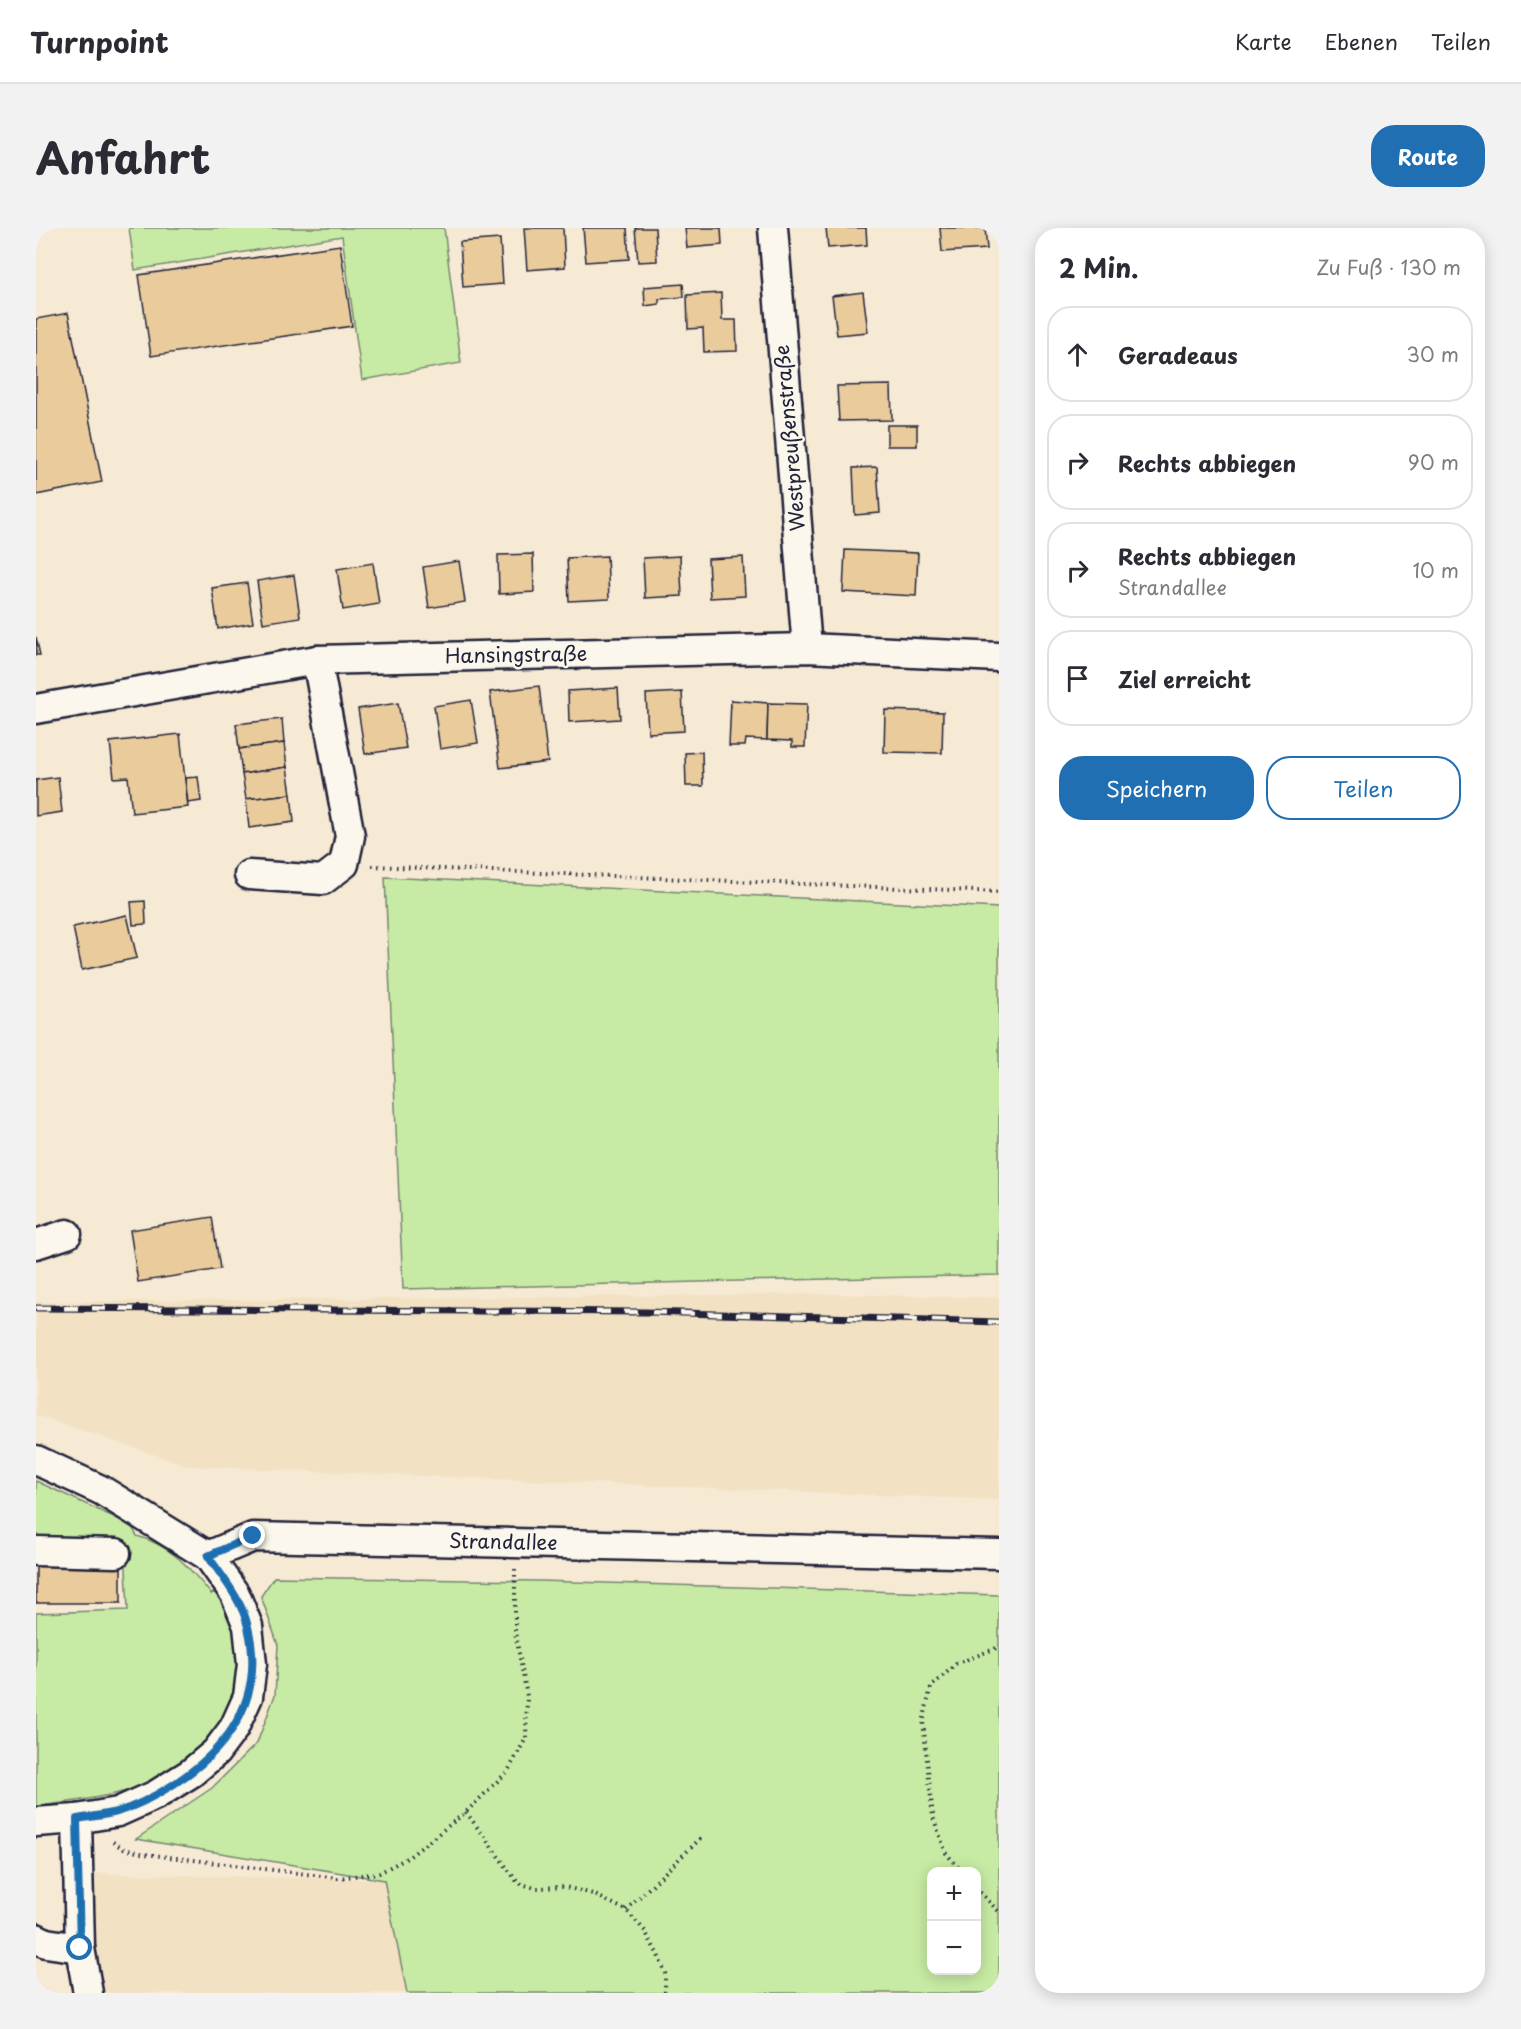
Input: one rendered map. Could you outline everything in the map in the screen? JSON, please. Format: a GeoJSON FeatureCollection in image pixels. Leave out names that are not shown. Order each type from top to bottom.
{"type":"FeatureCollection","features":[{"type":"Feature","properties":{"kind":"street","name":"Westpreußenstraße"},"geometry":{"type":"LineString","coordinates":[[773,228],[807,648]]}},
{"type":"Feature","properties":{"kind":"street","name":"Hansingstraße"},"geometry":{"type":"LineString","coordinates":[[36,709],[317,660],[807,648],[999,657]]}},
{"type":"Feature","properties":{"kind":"street"},"geometry":{"type":"LineString","coordinates":[[249,875],[323,880],[344,864],[350,836],[317,660]]}},
{"type":"Feature","properties":{"kind":"street"},"geometry":{"type":"LineString","coordinates":[[36,1244],[67,1234]]}},
{"type":"Feature","properties":{"kind":"street"},"geometry":{"type":"LineString","coordinates":[[36,1460],[101,1490],[208,1556],[235,1594],[248,1626],[252,1664],[248,1697],[234,1728],[216,1752],[191,1773],[156,1795],[118,1812],[77,1819],[36,1822]]}},
{"type":"Feature","properties":{"kind":"street","name":"Strandallee"},"geometry":{"type":"LineString","coordinates":[[208,1556],[253,1536],[999,1554]]}},
{"type":"Feature","properties":{"kind":"street"},"geometry":{"type":"LineString","coordinates":[[36,1551],[116,1553]]}},
{"type":"Feature","properties":{"kind":"street"},"geometry":{"type":"LineString","coordinates":[[77,1819],[80,1948],[88,1993]]}},
{"type":"Feature","properties":{"kind":"street"},"geometry":{"type":"LineString","coordinates":[[36,1938],[46,1943],[80,1948]]}},
{"type":"Feature","properties":{"kind":"path"},"geometry":{"type":"LineString","coordinates":[[344,864],[999,892]]}},
{"type":"Feature","properties":{"kind":"path"},"geometry":{"type":"LineString","coordinates":[[77,1819],[124,1849],[145,1854],[338,1878],[379,1873],[399,1863],[466,1812],[508,1771],[526,1738],[527,1696],[515,1632],[515,1565]]}},
{"type":"Feature","properties":{"kind":"path"},"geometry":{"type":"LineString","coordinates":[[958,1867],[946,1854],[933,1817],[923,1722],[931,1687],[956,1664],[999,1647]]}},
{"type":"Feature","properties":{"kind":"path"},"geometry":{"type":"LineString","coordinates":[[466,1812],[518,1883],[535,1888],[565,1887],[593,1894],[626,1910],[645,1931],[658,1955],[665,1972],[665,1993]]}},
{"type":"Feature","properties":{"kind":"path"},"geometry":{"type":"LineString","coordinates":[[626,1910],[702,1837]]}},
{"type":"Feature","properties":{"kind":"path"},"geometry":{"type":"LineString","coordinates":[[981,1893],[999,1912]]}},
{"type":"Feature","properties":{"kind":"shaded area"},"geometry":{"type":"Polygon","coordinates":[[[833,1294],[999,1298],[999,1500],[189,1466],[36,1415],[36,1302],[833,1294]]]}},
{"type":"Feature","properties":{"kind":"shaded area"},"geometry":{"type":"Polygon","coordinates":[[[83,1873],[385,1880],[411,1993],[104,1993],[83,1873]]]}},
{"type":"Feature","properties":{"kind":"green space"},"geometry":{"type":"Polygon","coordinates":[[[129,228],[444,228],[461,363],[362,380],[342,236],[135,270],[129,228]]]}},
{"type":"Feature","properties":{"kind":"green space"},"geometry":{"type":"Polygon","coordinates":[[[385,877],[999,908],[999,1275],[403,1289],[385,877]]]}},
{"type":"Feature","properties":{"kind":"green space"},"geometry":{"type":"Polygon","coordinates":[[[36,1481],[131,1525],[137,1536],[160,1545],[179,1559],[211,1594],[218,1591],[232,1621],[236,1636],[237,1656],[235,1681],[229,1703],[206,1742],[189,1757],[170,1771],[126,1791],[36,1807],[36,1613],[128,1610],[125,1547],[36,1546],[36,1481]]]}},
{"type":"Feature","properties":{"kind":"green space"},"geometry":{"type":"Polygon","coordinates":[[[274,1577],[540,1581],[999,1595],[999,1993],[407,1993],[384,1880],[136,1839],[212,1788],[257,1743],[275,1695],[278,1645],[261,1596],[274,1577]]]}},
{"type":"Feature","properties":{"kind":"building"},"geometry":{"type":"Polygon","coordinates":[[[524,228],[563,228],[565,267],[527,270],[524,228]]]}},
{"type":"Feature","properties":{"kind":"building"},"geometry":{"type":"Polygon","coordinates":[[[583,228],[627,228],[629,259],[586,262],[583,228]]]}},
{"type":"Feature","properties":{"kind":"building"},"geometry":{"type":"Polygon","coordinates":[[[635,228],[655,228],[657,261],[638,262],[635,228]]]}},
{"type":"Feature","properties":{"kind":"building"},"geometry":{"type":"Polygon","coordinates":[[[685,228],[721,228],[722,245],[687,248],[685,228]]]}},
{"type":"Feature","properties":{"kind":"building"},"geometry":{"type":"Polygon","coordinates":[[[826,228],[866,228],[867,245],[828,248],[826,228]]]}},
{"type":"Feature","properties":{"kind":"building"},"geometry":{"type":"Polygon","coordinates":[[[940,228],[985,228],[987,249],[942,252],[940,228]]]}},
{"type":"Feature","properties":{"kind":"building"},"geometry":{"type":"Polygon","coordinates":[[[500,239],[503,284],[463,287],[460,242],[500,239]]]}},
{"type":"Feature","properties":{"kind":"building"},"geometry":{"type":"Polygon","coordinates":[[[340,245],[352,326],[151,356],[139,275],[340,245]]]}},
{"type":"Feature","properties":{"kind":"building"},"geometry":{"type":"Polygon","coordinates":[[[683,284],[684,297],[659,299],[659,304],[645,306],[644,287],[683,284]]]}},
{"type":"Feature","properties":{"kind":"building"},"geometry":{"type":"Polygon","coordinates":[[[863,292],[868,332],[837,335],[832,296],[863,292]]]}},
{"type":"Feature","properties":{"kind":"building"},"geometry":{"type":"Polygon","coordinates":[[[721,293],[722,320],[736,320],[737,351],[704,352],[703,328],[688,329],[687,295],[721,293]]]}},
{"type":"Feature","properties":{"kind":"building"},"geometry":{"type":"Polygon","coordinates":[[[68,313],[102,482],[36,495],[36,319],[68,313]]]}},
{"type":"Feature","properties":{"kind":"building"},"geometry":{"type":"Polygon","coordinates":[[[891,385],[892,420],[839,421],[837,386],[891,385]]]}},
{"type":"Feature","properties":{"kind":"building"},"geometry":{"type":"Polygon","coordinates":[[[887,425],[917,425],[917,446],[887,446],[887,425]]]}},
{"type":"Feature","properties":{"kind":"building"},"geometry":{"type":"Polygon","coordinates":[[[877,467],[880,513],[855,515],[853,468],[877,467]]]}},
{"type":"Feature","properties":{"kind":"building"},"geometry":{"type":"Polygon","coordinates":[[[845,550],[918,553],[916,596],[843,592],[845,550]]]}},
{"type":"Feature","properties":{"kind":"building"},"geometry":{"type":"Polygon","coordinates":[[[533,554],[534,592],[499,594],[498,555],[533,554]]]}},
{"type":"Feature","properties":{"kind":"building"},"geometry":{"type":"Polygon","coordinates":[[[607,556],[609,599],[569,601],[567,558],[607,556]]]}},
{"type":"Feature","properties":{"kind":"building"},"geometry":{"type":"Polygon","coordinates":[[[680,556],[682,596],[645,598],[643,558],[680,556]]]}},
{"type":"Feature","properties":{"kind":"building"},"geometry":{"type":"Polygon","coordinates":[[[743,557],[745,596],[710,598],[708,559],[743,557]]]}},
{"type":"Feature","properties":{"kind":"building"},"geometry":{"type":"Polygon","coordinates":[[[459,561],[465,602],[429,608],[423,567],[459,561]]]}},
{"type":"Feature","properties":{"kind":"building"},"geometry":{"type":"Polygon","coordinates":[[[373,563],[379,604],[343,610],[337,569],[373,563]]]}},
{"type":"Feature","properties":{"kind":"building"},"geometry":{"type":"Polygon","coordinates":[[[294,575],[300,617],[263,623],[257,581],[294,575]]]}},
{"type":"Feature","properties":{"kind":"building"},"geometry":{"type":"Polygon","coordinates":[[[247,583],[253,623],[218,629],[212,588],[247,583]]]}},
{"type":"Feature","properties":{"kind":"building"},"geometry":{"type":"Polygon","coordinates":[[[36,637],[40,655],[36,655],[36,637]]]}},
{"type":"Feature","properties":{"kind":"building"},"geometry":{"type":"Polygon","coordinates":[[[539,686],[548,762],[500,768],[490,692],[539,686]]]}},
{"type":"Feature","properties":{"kind":"building"},"geometry":{"type":"Polygon","coordinates":[[[618,688],[620,719],[569,722],[568,691],[618,688]]]}},
{"type":"Feature","properties":{"kind":"building"},"geometry":{"type":"Polygon","coordinates":[[[682,692],[684,731],[648,733],[646,694],[682,692]]]}},
{"type":"Feature","properties":{"kind":"building"},"geometry":{"type":"Polygon","coordinates":[[[471,700],[478,743],[440,749],[434,706],[471,700]]]}},
{"type":"Feature","properties":{"kind":"building"},"geometry":{"type":"Polygon","coordinates":[[[731,700],[768,703],[767,740],[746,739],[745,746],[729,746],[731,700]]]}},
{"type":"Feature","properties":{"kind":"building"},"geometry":{"type":"Polygon","coordinates":[[[398,703],[406,748],[365,754],[358,709],[398,703]]]}},
{"type":"Feature","properties":{"kind":"building"},"geometry":{"type":"Polygon","coordinates":[[[768,703],[807,704],[805,747],[792,747],[792,741],[767,740],[768,703]]]}},
{"type":"Feature","properties":{"kind":"building"},"geometry":{"type":"Polygon","coordinates":[[[885,710],[943,712],[942,753],[884,752],[885,710]]]}},
{"type":"Feature","properties":{"kind":"building"},"geometry":{"type":"Polygon","coordinates":[[[282,719],[284,743],[239,749],[236,724],[282,719]]]}},
{"type":"Feature","properties":{"kind":"building"},"geometry":{"type":"Polygon","coordinates":[[[180,734],[188,807],[132,813],[128,777],[114,778],[110,742],[180,734]]]}},
{"type":"Feature","properties":{"kind":"building"},"geometry":{"type":"Polygon","coordinates":[[[284,743],[287,767],[242,774],[239,749],[284,743]]]}},
{"type":"Feature","properties":{"kind":"building"},"geometry":{"type":"Polygon","coordinates":[[[702,752],[703,786],[686,786],[685,753],[702,752]]]}},
{"type":"Feature","properties":{"kind":"building"},"geometry":{"type":"Polygon","coordinates":[[[287,767],[291,794],[246,799],[242,774],[287,767]]]}},
{"type":"Feature","properties":{"kind":"building"},"geometry":{"type":"Polygon","coordinates":[[[58,777],[62,812],[36,816],[36,780],[58,777]]]}},
{"type":"Feature","properties":{"kind":"building"},"geometry":{"type":"Polygon","coordinates":[[[198,777],[201,801],[188,803],[185,778],[198,777]]]}},
{"type":"Feature","properties":{"kind":"building"},"geometry":{"type":"Polygon","coordinates":[[[291,794],[294,822],[249,828],[246,799],[291,794]]]}},
{"type":"Feature","properties":{"kind":"building"},"geometry":{"type":"Polygon","coordinates":[[[145,901],[146,924],[133,925],[131,902],[145,901]]]}},
{"type":"Feature","properties":{"kind":"building"},"geometry":{"type":"Polygon","coordinates":[[[127,915],[137,958],[82,970],[73,927],[127,915]]]}},
{"type":"Feature","properties":{"kind":"building"},"geometry":{"type":"Polygon","coordinates":[[[212,1217],[220,1269],[138,1282],[130,1230],[212,1217]]]}},
{"type":"Feature","properties":{"kind":"building"},"geometry":{"type":"Polygon","coordinates":[[[36,1559],[121,1559],[121,1603],[36,1603],[36,1559]]]}},
{"type":"Feature","properties":{"kind":"railway"},"geometry":{"type":"LineString","coordinates":[[36,1308],[645,1312],[999,1322]]}},
{"type":"Feature","properties":{"kind":"route"},"geometry":{"type":"LineString","coordinates":[[80,1948],[77,1819],[118,1812],[156,1795],[191,1773],[216,1752],[234,1728],[248,1697],[252,1664],[248,1626],[235,1594],[208,1556],[253,1536]]}}]}
